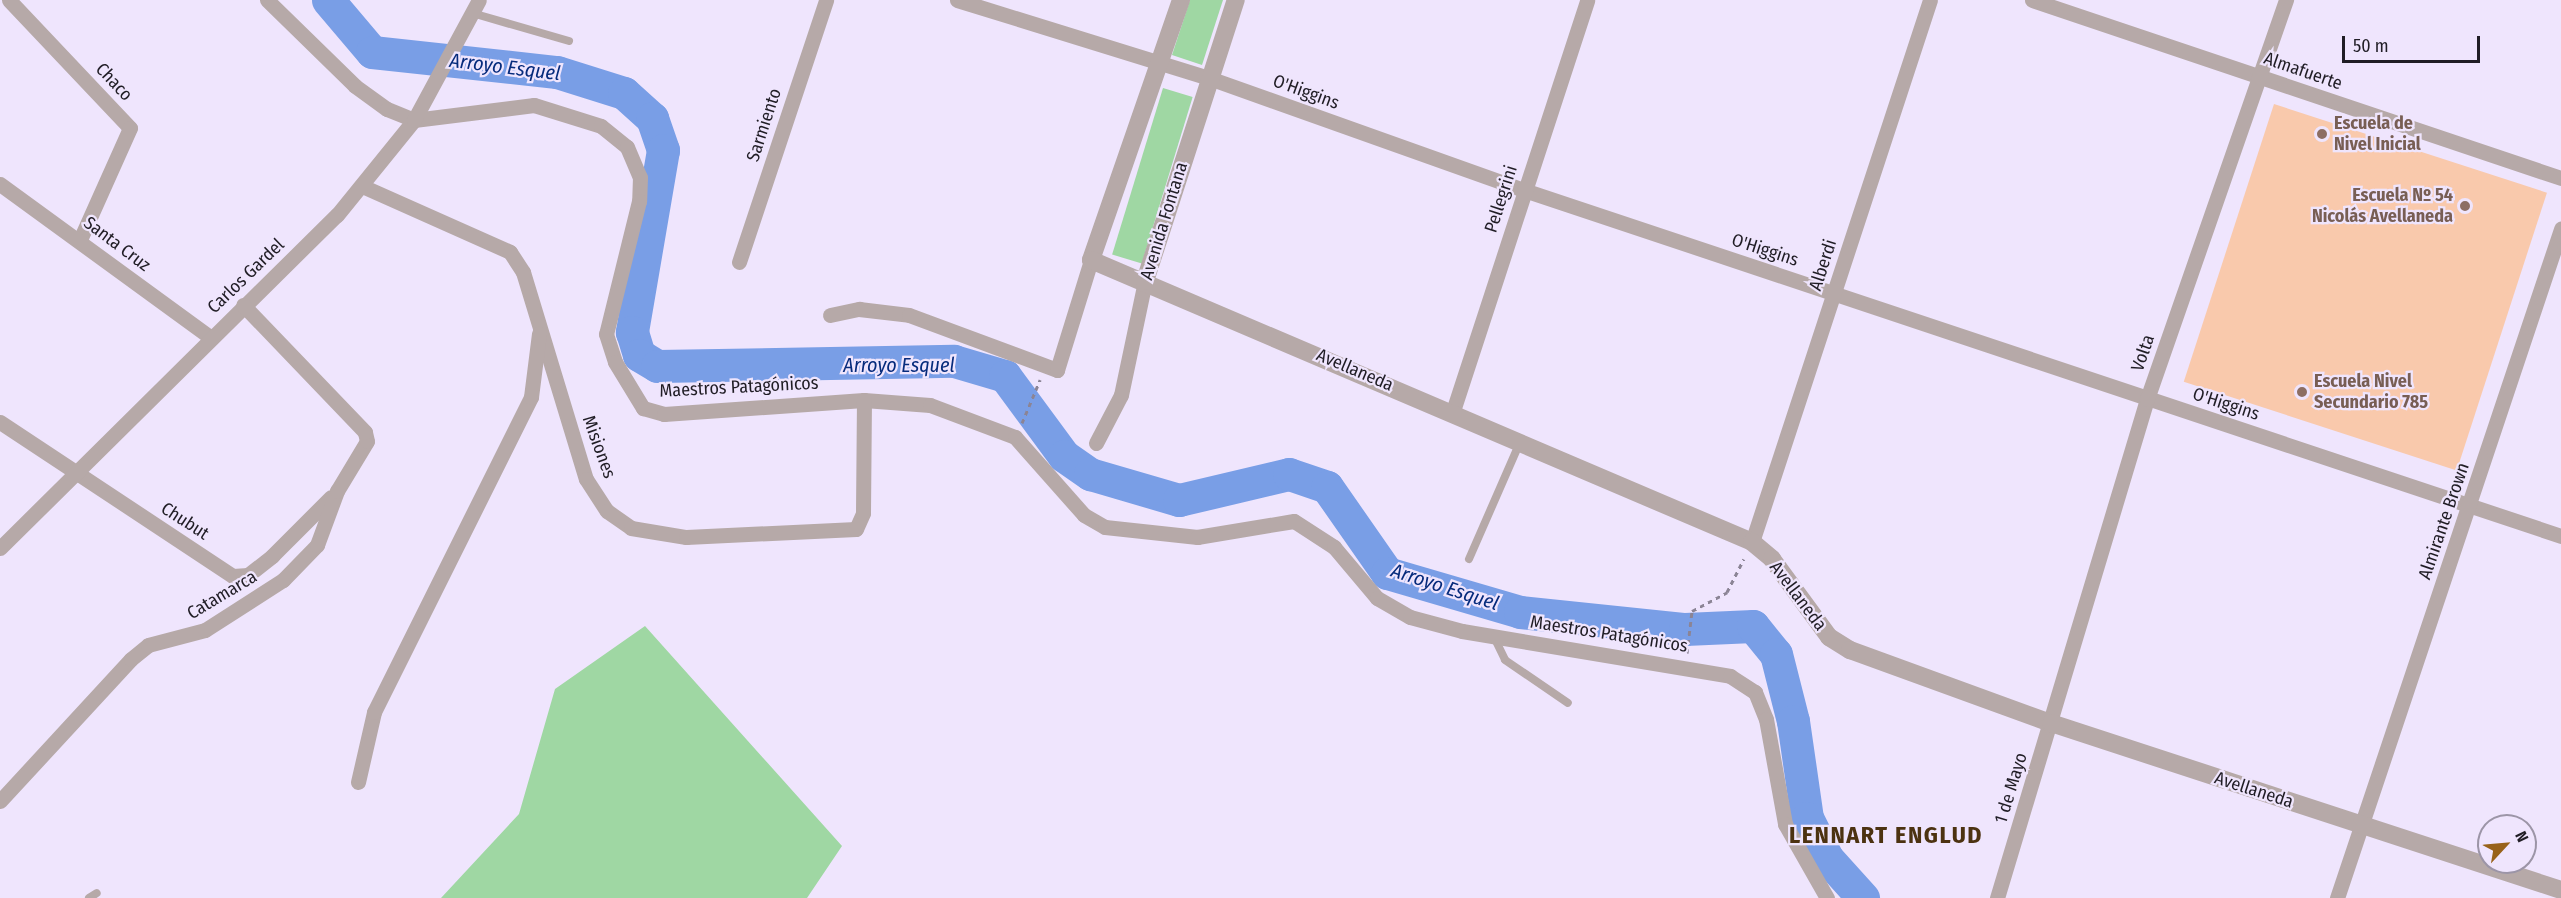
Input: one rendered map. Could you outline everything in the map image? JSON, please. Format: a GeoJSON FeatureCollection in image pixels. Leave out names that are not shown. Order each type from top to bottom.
{"type":"FeatureCollection","features":[{"type":"Feature","properties":{"kind":"street","name":"Chaco"},"geometry":{"type":"LineString","coordinates":[[9,0],[130,128],[80,240]]}},
{"type":"Feature","properties":{"kind":"street"},"geometry":{"type":"LineString","coordinates":[[267,0],[355,87],[414,120]]}},
{"type":"Feature","properties":{"kind":"street","name":"Sarmiento"},"geometry":{"type":"LineString","coordinates":[[739,262],[826,0]]}},
{"type":"Feature","properties":{"kind":"street","name":"O'Higgins"},"geometry":{"type":"LineString","coordinates":[[957,0],[1209,78],[1524,190],[2561,536]]}},
{"type":"Feature","properties":{"kind":"street"},"geometry":{"type":"LineString","coordinates":[[830,315],[859,309],[909,315],[1056,370],[1091,260],[1181,0]]}},
{"type":"Feature","properties":{"kind":"street","name":"Avenida Fontana"},"geometry":{"type":"LineString","coordinates":[[1096,443],[1121,395],[1145,281],[1236,0]]}},
{"type":"Feature","properties":{"kind":"street","name":"Pellegrini"},"geometry":{"type":"LineString","coordinates":[[1452,411],[1587,0]]}},
{"type":"Feature","properties":{"kind":"street","name":"Alberdi"},"geometry":{"type":"LineString","coordinates":[[1752,542],[1930,0]]}},
{"type":"Feature","properties":{"kind":"street","name":"Almafuerte"},"geometry":{"type":"LineString","coordinates":[[2032,0],[2561,178]]}},
{"type":"Feature","properties":{"kind":"street","name":"Volta"},"geometry":{"type":"LineString","coordinates":[[2051,723],[2147,399],[2286,0]]}},
{"type":"Feature","properties":{"kind":"street","name":"Carlos Gardel"},"geometry":{"type":"LineString","coordinates":[[0,548],[362,186],[414,120],[463,35],[475,7]]}},
{"type":"Feature","properties":{"kind":"street","name":"Maestros Patagónicos"},"geometry":{"type":"LineString","coordinates":[[414,120],[534,105],[601,126],[627,147],[640,177],[639,201],[606,334],[615,362],[643,408],[664,414],[864,400],[930,405],[1016,437],[1084,515],[1105,527],[1197,537],[1294,521],[1334,547],[1377,598],[1410,616],[1494,636],[1689,666],[1730,676],[1755,692],[1766,719],[1785,824],[1827,898]]}},
{"type":"Feature","properties":{"kind":"street","name":"Santa Cruz"},"geometry":{"type":"LineString","coordinates":[[0,183],[211,338]]}},
{"type":"Feature","properties":{"kind":"street","name":"Misiones"},"geometry":{"type":"LineString","coordinates":[[362,186],[510,252],[523,272],[586,479],[607,511],[631,528],[660,536],[843,533],[856,529],[863,513],[864,400]]}},
{"type":"Feature","properties":{"kind":"street","name":"Almirante Brown"},"geometry":{"type":"LineString","coordinates":[[2337,898],[2561,229]]}},
{"type":"Feature","properties":{"kind":"street","name":"Avellaneda"},"geometry":{"type":"LineString","coordinates":[[1091,260],[1452,411],[1752,542],[1772,559],[1829,637],[1850,650],[2051,723],[2561,890]]}},
{"type":"Feature","properties":{"kind":"street","name":"Catamarca"},"geometry":{"type":"LineString","coordinates":[[0,801],[148,645],[205,630],[302,566],[317,545],[337,490],[368,441],[365,432],[243,306]]}},
{"type":"Feature","properties":{"kind":"street"},"geometry":{"type":"LineString","coordinates":[[358,782],[374,712],[531,397],[540,328]]}},
{"type":"Feature","properties":{"kind":"street","name":"Chubut"},"geometry":{"type":"LineString","coordinates":[[0,422],[75,474],[232,576],[248,575],[272,556],[337,490]]}},
{"type":"Feature","properties":{"kind":"street","name":"1 de Mayo"},"geometry":{"type":"LineString","coordinates":[[1997,898],[2051,723]]}},
{"type":"Feature","properties":{"kind":"lane"},"geometry":{"type":"LineString","coordinates":[[475,7],[569,40]]}},
{"type":"Feature","properties":{"kind":"lane"},"geometry":{"type":"LineString","coordinates":[[1469,559],[1521,441]]}},
{"type":"Feature","properties":{"kind":"lane"},"geometry":{"type":"LineString","coordinates":[[1494,636],[1505,660],[1568,703]]}},
{"type":"Feature","properties":{"kind":"lane"},"geometry":{"type":"LineString","coordinates":[[90,898],[97,892]]}},
{"type":"Feature","properties":{"kind":"path"},"geometry":{"type":"LineString","coordinates":[[1023,420],[1034,384]]}},
{"type":"Feature","properties":{"kind":"path"},"geometry":{"type":"LineString","coordinates":[[1686,646],[1692,611],[1727,592],[1752,542]]}},
{"type":"Feature","properties":{"kind":"green space"},"geometry":{"type":"Polygon","coordinates":[[[1190,0],[1223,0],[1202,65],[1172,55],[1190,0]]]}},
{"type":"Feature","properties":{"kind":"green space"},"geometry":{"type":"Polygon","coordinates":[[[1163,88],[1193,97],[1142,263],[1112,254],[1163,88]]]}},
{"type":"Feature","properties":{"kind":"green space"},"geometry":{"type":"Polygon","coordinates":[[[645,626],[842,846],[807,898],[441,898],[519,814],[555,689],[645,626]]]}},
{"type":"Feature","properties":{"kind":"building"},"geometry":{"type":"Polygon","coordinates":[[[2274,104],[2547,193],[2457,470],[2184,382],[2274,104]]]}},
{"type":"Feature","properties":{"kind":"waterway","name":"Arroyo Esquel"},"geometry":{"type":"LineString","coordinates":[[328,0],[372,52],[557,72],[624,93],[652,118],[663,150],[632,332],[639,355],[657,366],[954,361],[1005,376],[1064,456],[1090,474],[1179,500],[1289,474],[1327,487],[1387,573],[1520,612],[1685,629],[1753,626],[1776,654],[1793,721],[1807,818],[1827,858],[1863,898]]}},
{"type":"Feature","properties":{"kind":"place","name":"Escuela de Nivel Inicial"},"geometry":{"type":"Point","coordinates":[2322,134]}},
{"type":"Feature","properties":{"kind":"place","name":"Escuela Nº 54 Nicolás Avellaneda"},"geometry":{"type":"Point","coordinates":[2465,206]}},
{"type":"Feature","properties":{"kind":"place","name":"Escuela Nivel Secundario 785"},"geometry":{"type":"Point","coordinates":[2302,392]}},
{"type":"Feature","properties":{"kind":"district","name":"LENNART ENGLUD"},"geometry":{"type":"Point","coordinates":[1886,836]}}]}
